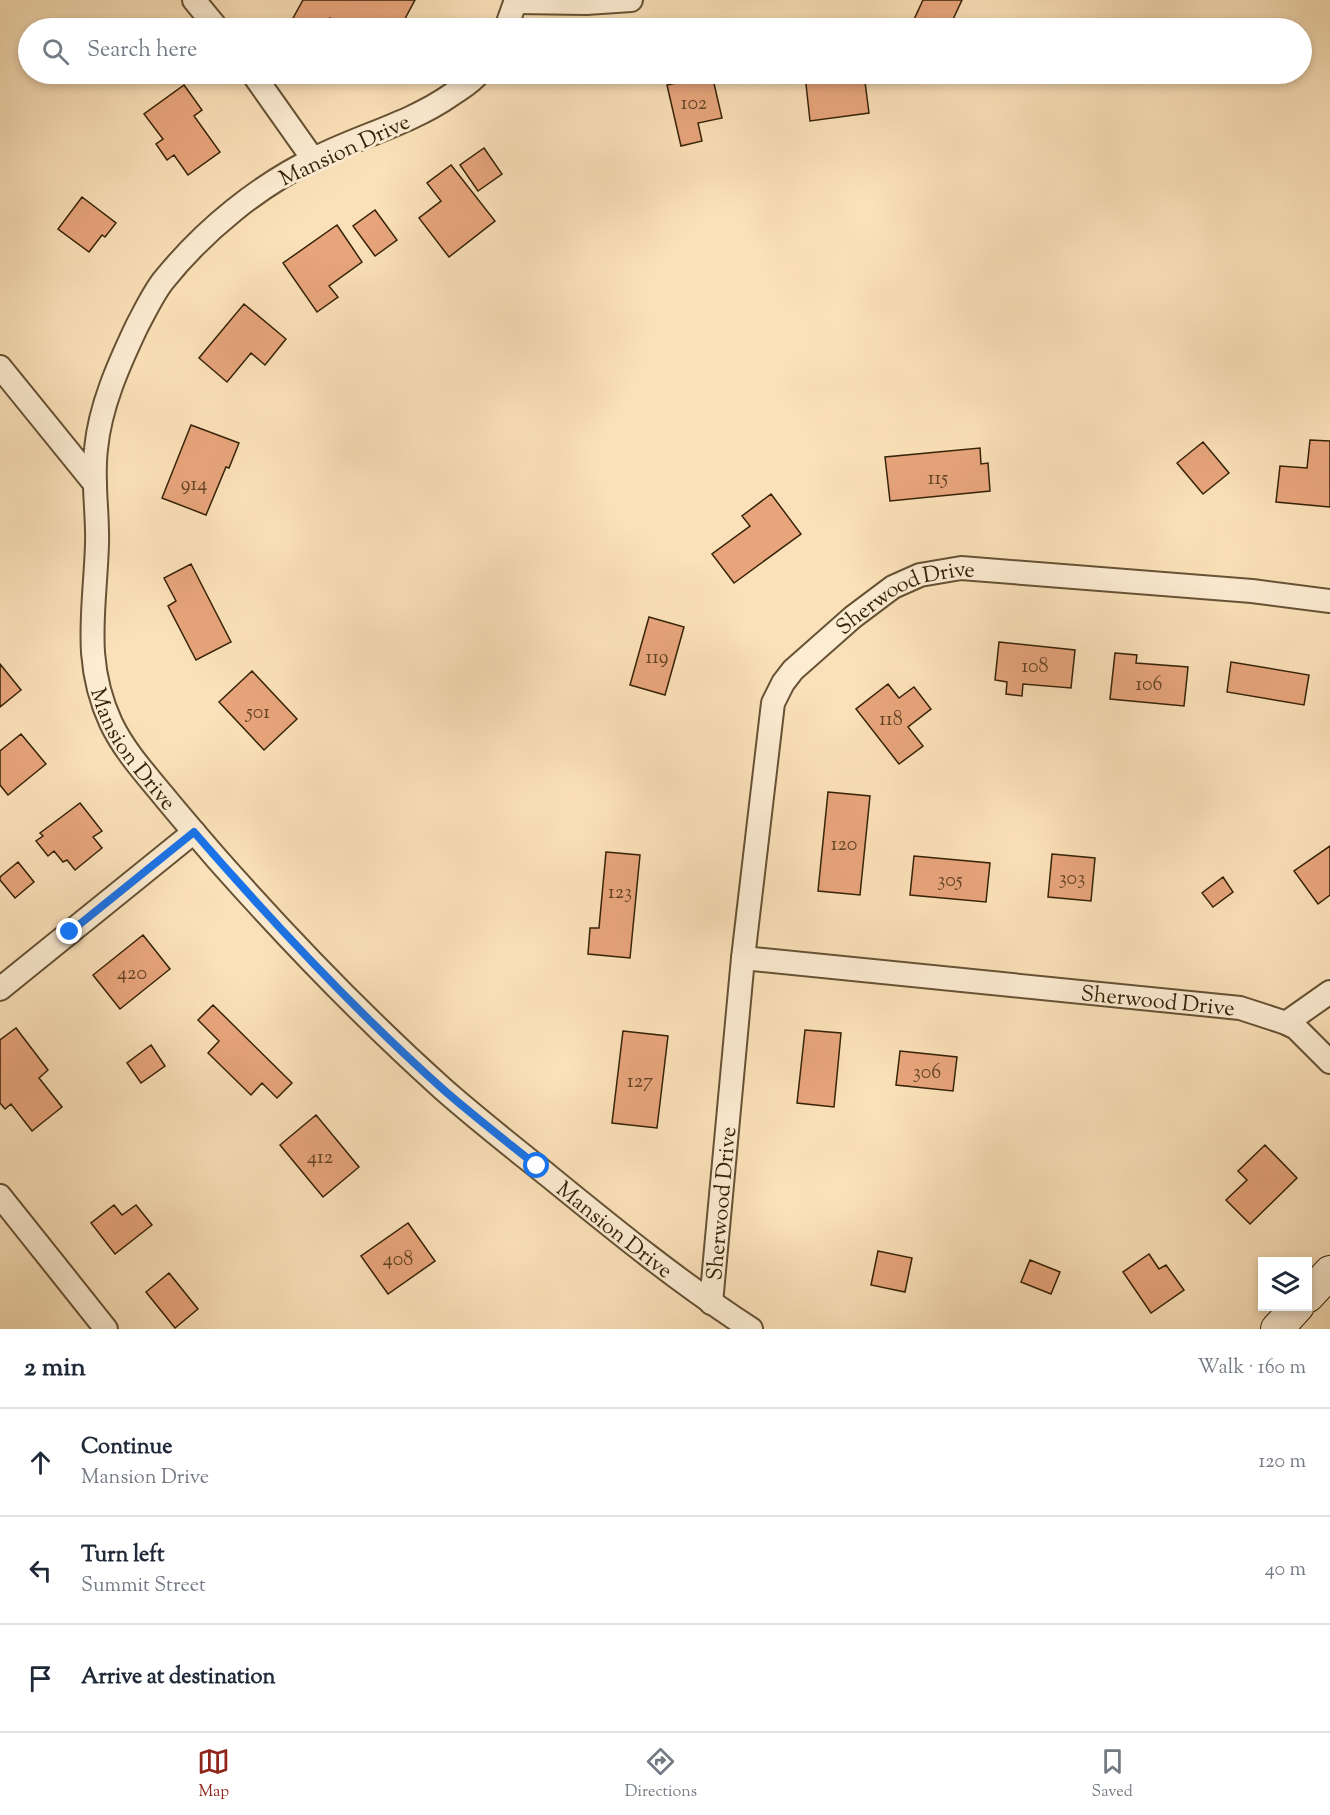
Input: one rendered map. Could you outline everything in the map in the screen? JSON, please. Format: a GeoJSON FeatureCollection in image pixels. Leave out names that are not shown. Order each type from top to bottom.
{"type":"FeatureCollection","features":[{"type":"Feature","properties":{"kind":"main road"},"geometry":{"type":"LineString","coordinates":[[1312,1292],[1330,1272]]}},
{"type":"Feature","properties":{"kind":"main road"},"geometry":{"type":"LineString","coordinates":[[1277,1329],[1293,1311]]}},
{"type":"Feature","properties":{"kind":"street"},"geometry":{"type":"LineString","coordinates":[[194,0],[209,18]]}},
{"type":"Feature","properties":{"kind":"street"},"geometry":{"type":"LineString","coordinates":[[510,18],[516,1],[586,3],[631,0]]}},
{"type":"Feature","properties":{"kind":"street"},"geometry":{"type":"LineString","coordinates":[[260,84],[313,159]]}},
{"type":"Feature","properties":{"kind":"street","name":"Mansion Drive"},"geometry":{"type":"LineString","coordinates":[[468,84],[405,121],[344,144],[277,180],[228,215],[196,244],[160,284],[120,362],[103,414],[96,448],[94,484],[97,542],[92,606],[92,653],[99,689],[111,724],[130,755],[266,914],[320,970],[438,1084],[628,1241],[711,1303],[751,1329]]}},
{"type":"Feature","properties":{"kind":"street"},"geometry":{"type":"LineString","coordinates":[[0,367],[94,484]]}},
{"type":"Feature","properties":{"kind":"street","name":"Sherwood Drive"},"geometry":{"type":"LineString","coordinates":[[711,1303],[743,958],[772,703],[793,670],[853,616],[893,586],[921,574],[961,568],[1241,590],[1330,601]]}},
{"type":"Feature","properties":{"kind":"street"},"geometry":{"type":"LineString","coordinates":[[0,989],[194,832]]}},
{"type":"Feature","properties":{"kind":"street","name":"Sherwood Drive"},"geometry":{"type":"LineString","coordinates":[[743,958],[1240,1008],[1296,1028],[1330,1062]]}},
{"type":"Feature","properties":{"kind":"street"},"geometry":{"type":"LineString","coordinates":[[1286,1023],[1330,992]]}},
{"type":"Feature","properties":{"kind":"street"},"geometry":{"type":"LineString","coordinates":[[0,1196],[106,1329]]}},
{"type":"Feature","properties":{"kind":"building"},"geometry":{"type":"Polygon","coordinates":[[[303,0],[415,0],[405,18],[293,18],[303,0]]]}},
{"type":"Feature","properties":{"kind":"building"},"geometry":{"type":"Polygon","coordinates":[[[923,0],[962,0],[954,18],[915,18],[923,0]]]}},
{"type":"Feature","properties":{"kind":"building"},"geometry":{"type":"Polygon","coordinates":[[[714,84],[722,118],[698,123],[702,141],[681,146],[667,85],[714,84]]]}},
{"type":"Feature","properties":{"kind":"building"},"geometry":{"type":"Polygon","coordinates":[[[806,84],[865,84],[869,113],[810,121],[806,84]]]}},
{"type":"Feature","properties":{"kind":"building"},"geometry":{"type":"Polygon","coordinates":[[[184,85],[202,110],[194,116],[220,152],[188,175],[174,155],[167,160],[156,144],[163,139],[144,114],[184,85]]]}},
{"type":"Feature","properties":{"kind":"building"},"geometry":{"type":"Polygon","coordinates":[[[484,148],[502,174],[478,191],[460,165],[484,148]]]}},
{"type":"Feature","properties":{"kind":"building"},"geometry":{"type":"Polygon","coordinates":[[[451,165],[495,221],[449,257],[419,218],[441,201],[427,183],[451,165]]]}},
{"type":"Feature","properties":{"kind":"building"},"geometry":{"type":"Polygon","coordinates":[[[82,197],[116,223],[105,237],[102,235],[89,252],[58,229],[82,197]]]}},
{"type":"Feature","properties":{"kind":"building"},"geometry":{"type":"Polygon","coordinates":[[[375,210],[397,240],[375,256],[353,226],[375,210]]]}},
{"type":"Feature","properties":{"kind":"building"},"geometry":{"type":"Polygon","coordinates":[[[337,225],[362,262],[329,286],[338,297],[317,312],[283,263],[337,225]]]}},
{"type":"Feature","properties":{"kind":"building"},"geometry":{"type":"Polygon","coordinates":[[[244,304],[286,339],[265,365],[251,353],[227,382],[199,358],[244,304]]]}},
{"type":"Feature","properties":{"kind":"building"},"geometry":{"type":"Polygon","coordinates":[[[191,425],[239,443],[229,468],[226,467],[206,515],[162,498],[191,425]]]}},
{"type":"Feature","properties":{"kind":"building"},"geometry":{"type":"Polygon","coordinates":[[[1310,440],[1330,441],[1330,507],[1276,502],[1280,466],[1307,468],[1310,440]]]}},
{"type":"Feature","properties":{"kind":"building"},"geometry":{"type":"Polygon","coordinates":[[[1203,442],[1229,473],[1203,494],[1177,463],[1203,442]]]}},
{"type":"Feature","properties":{"kind":"building"},"geometry":{"type":"Polygon","coordinates":[[[980,448],[981,464],[988,463],[990,491],[890,501],[885,457],[980,448]]]}},
{"type":"Feature","properties":{"kind":"building"},"geometry":{"type":"Polygon","coordinates":[[[771,494],[801,534],[734,583],[712,554],[750,526],[742,516],[771,494]]]}},
{"type":"Feature","properties":{"kind":"building"},"geometry":{"type":"Polygon","coordinates":[[[191,564],[231,642],[196,660],[168,606],[176,601],[164,578],[191,564]]]}},
{"type":"Feature","properties":{"kind":"building"},"geometry":{"type":"Polygon","coordinates":[[[649,617],[684,627],[665,695],[630,685],[649,617]]]}},
{"type":"Feature","properties":{"kind":"building"},"geometry":{"type":"Polygon","coordinates":[[[999,642],[1075,650],[1071,688],[1023,684],[1022,696],[1006,694],[1007,682],[995,680],[999,642]]]}},
{"type":"Feature","properties":{"kind":"building"},"geometry":{"type":"Polygon","coordinates":[[[1115,653],[1137,655],[1136,663],[1188,667],[1184,706],[1110,699],[1115,653]]]}},
{"type":"Feature","properties":{"kind":"building"},"geometry":{"type":"Polygon","coordinates":[[[1231,662],[1309,675],[1304,705],[1227,692],[1231,662]]]}},
{"type":"Feature","properties":{"kind":"building"},"geometry":{"type":"Polygon","coordinates":[[[0,664],[21,690],[0,707],[0,664]]]}},
{"type":"Feature","properties":{"kind":"building"},"geometry":{"type":"Polygon","coordinates":[[[252,671],[297,719],[264,750],[219,702],[252,671]]]}},
{"type":"Feature","properties":{"kind":"building"},"geometry":{"type":"Polygon","coordinates":[[[888,684],[899,698],[914,687],[931,709],[908,727],[923,746],[899,764],[856,709],[888,684]]]}},
{"type":"Feature","properties":{"kind":"building"},"geometry":{"type":"Polygon","coordinates":[[[21,734],[46,764],[8,795],[0,785],[0,751],[21,734]]]}},
{"type":"Feature","properties":{"kind":"building"},"geometry":{"type":"Polygon","coordinates":[[[828,792],[870,796],[860,895],[818,891],[828,792]]]}},
{"type":"Feature","properties":{"kind":"building"},"geometry":{"type":"Polygon","coordinates":[[[80,803],[102,831],[93,837],[102,848],[75,870],[67,860],[63,862],[54,851],[48,856],[36,841],[43,836],[40,833],[80,803]]]}},
{"type":"Feature","properties":{"kind":"building"},"geometry":{"type":"Polygon","coordinates":[[[1330,846],[1330,895],[1318,904],[1294,871],[1330,846]]]}},
{"type":"Feature","properties":{"kind":"building"},"geometry":{"type":"Polygon","coordinates":[[[606,852],[640,855],[630,958],[588,954],[590,928],[599,928],[606,852]]]}},
{"type":"Feature","properties":{"kind":"building"},"geometry":{"type":"Polygon","coordinates":[[[1052,854],[1095,858],[1091,901],[1048,897],[1052,854]]]}},
{"type":"Feature","properties":{"kind":"building"},"geometry":{"type":"Polygon","coordinates":[[[914,856],[990,863],[986,902],[910,895],[914,856]]]}},
{"type":"Feature","properties":{"kind":"building"},"geometry":{"type":"Polygon","coordinates":[[[18,862],[34,882],[15,898],[0,877],[18,862]]]}},
{"type":"Feature","properties":{"kind":"building"},"geometry":{"type":"Polygon","coordinates":[[[1223,877],[1233,892],[1213,907],[1202,893],[1223,877]]]}},
{"type":"Feature","properties":{"kind":"building"},"geometry":{"type":"Polygon","coordinates":[[[143,935],[170,969],[120,1009],[93,975],[143,935]]]}},
{"type":"Feature","properties":{"kind":"building"},"geometry":{"type":"Polygon","coordinates":[[[213,1005],[292,1083],[277,1098],[262,1083],[251,1095],[208,1053],[219,1041],[198,1020],[213,1005]]]}},
{"type":"Feature","properties":{"kind":"building"},"geometry":{"type":"Polygon","coordinates":[[[16,1028],[48,1070],[39,1078],[62,1107],[32,1131],[11,1104],[5,1109],[0,1103],[0,1040],[16,1028]]]}},
{"type":"Feature","properties":{"kind":"building"},"geometry":{"type":"Polygon","coordinates":[[[805,1030],[841,1033],[834,1107],[797,1103],[805,1030]]]}},
{"type":"Feature","properties":{"kind":"building"},"geometry":{"type":"Polygon","coordinates":[[[623,1031],[668,1036],[657,1128],[612,1123],[623,1031]]]}},
{"type":"Feature","properties":{"kind":"building"},"geometry":{"type":"Polygon","coordinates":[[[151,1045],[165,1066],[141,1083],[127,1063],[151,1045]]]}},
{"type":"Feature","properties":{"kind":"building"},"geometry":{"type":"Polygon","coordinates":[[[900,1051],[957,1057],[953,1091],[896,1085],[900,1051]]]}},
{"type":"Feature","properties":{"kind":"building"},"geometry":{"type":"Polygon","coordinates":[[[316,1115],[359,1167],[323,1197],[280,1145],[316,1115]]]}},
{"type":"Feature","properties":{"kind":"building"},"geometry":{"type":"Polygon","coordinates":[[[1265,1145],[1297,1178],[1250,1224],[1226,1200],[1247,1180],[1238,1171],[1265,1145]]]}},
{"type":"Feature","properties":{"kind":"building"},"geometry":{"type":"Polygon","coordinates":[[[114,1205],[122,1215],[136,1205],[152,1225],[115,1254],[91,1223],[114,1205]]]}},
{"type":"Feature","properties":{"kind":"building"},"geometry":{"type":"Polygon","coordinates":[[[408,1223],[435,1261],[388,1294],[361,1256],[408,1223]]]}},
{"type":"Feature","properties":{"kind":"building"},"geometry":{"type":"Polygon","coordinates":[[[878,1251],[912,1258],[905,1292],[871,1285],[878,1251]]]}},
{"type":"Feature","properties":{"kind":"building"},"geometry":{"type":"Polygon","coordinates":[[[1149,1254],[1159,1269],[1166,1265],[1184,1290],[1151,1313],[1123,1272],[1149,1254]]]}},
{"type":"Feature","properties":{"kind":"building"},"geometry":{"type":"Polygon","coordinates":[[[1030,1260],[1060,1272],[1051,1294],[1021,1282],[1030,1260]]]}},
{"type":"Feature","properties":{"kind":"building"},"geometry":{"type":"Polygon","coordinates":[[[169,1273],[198,1309],[175,1328],[146,1292],[169,1273]]]}},
{"type":"Feature","properties":{"kind":"route"},"geometry":{"type":"LineString","coordinates":[[70,932],[194,832],[266,914],[389,1039],[446,1091],[537,1166]]}}]}
